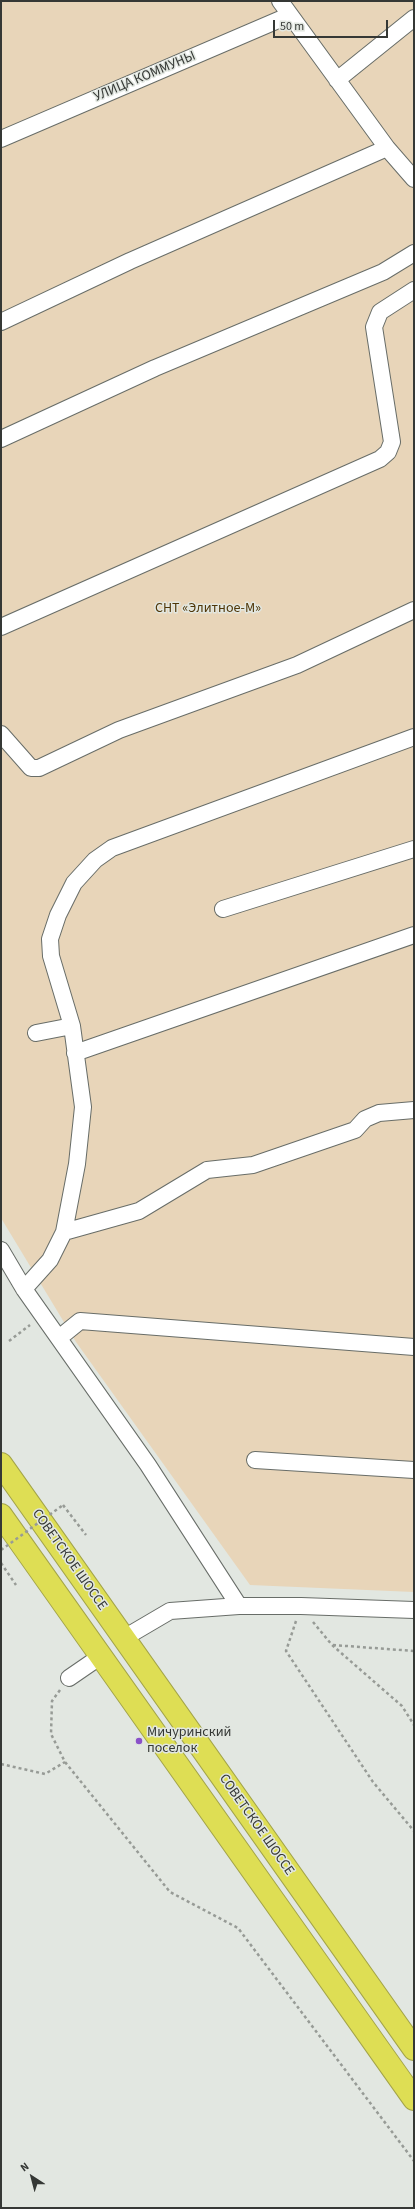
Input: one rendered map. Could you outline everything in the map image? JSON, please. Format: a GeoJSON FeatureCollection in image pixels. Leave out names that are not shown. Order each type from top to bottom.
{"type":"FeatureCollection","features":[{"type":"Feature","properties":{"kind":"highway","name":"СОВЕТСКОЕ ШОССЕ"},"geometry":{"type":"LineString","coordinates":[[1,1464],[414,2049]]}},
{"type":"Feature","properties":{"kind":"highway","name":"СОВЕТСКОЕ ШОССЕ"},"geometry":{"type":"LineString","coordinates":[[1,1515],[414,2099]]}},
{"type":"Feature","properties":{"kind":"highway"},"geometry":{"type":"LineString","coordinates":[[101,1656],[124,1638]]}},
{"type":"Feature","properties":{"kind":"street"},"geometry":{"type":"LineString","coordinates":[[280,1],[387,148],[414,179]]}},
{"type":"Feature","properties":{"kind":"street","name":"УЛИЦА КОММУНЫ"},"geometry":{"type":"LineString","coordinates":[[1,139],[290,15]]}},
{"type":"Feature","properties":{"kind":"street"},"geometry":{"type":"LineString","coordinates":[[337,80],[414,18]]}},
{"type":"Feature","properties":{"kind":"street"},"geometry":{"type":"LineString","coordinates":[[1,322],[130,261],[387,148]]}},
{"type":"Feature","properties":{"kind":"street"},"geometry":{"type":"LineString","coordinates":[[1,439],[155,368],[383,272],[414,253]]}},
{"type":"Feature","properties":{"kind":"street"},"geometry":{"type":"LineString","coordinates":[[1,627],[380,459],[388,452],[392,442],[374,327],[380,312],[414,290]]}},
{"type":"Feature","properties":{"kind":"street"},"geometry":{"type":"LineString","coordinates":[[1,734],[31,768],[39,768],[119,730],[297,665],[414,610]]}},
{"type":"Feature","properties":{"kind":"street"},"geometry":{"type":"LineString","coordinates":[[24,1289],[50,1260],[64,1232],[77,1164],[83,1107],[72,1026],[51,956],[50,939],[58,915],[74,884],[95,860],[112,848],[414,737]]}},
{"type":"Feature","properties":{"kind":"street"},"geometry":{"type":"LineString","coordinates":[[223,909],[414,849]]}},
{"type":"Feature","properties":{"kind":"street"},"geometry":{"type":"LineString","coordinates":[[75,1053],[414,935]]}},
{"type":"Feature","properties":{"kind":"street"},"geometry":{"type":"LineString","coordinates":[[36,1033],[72,1026]]}},
{"type":"Feature","properties":{"kind":"street"},"geometry":{"type":"LineString","coordinates":[[64,1232],[139,1210],[206,1170],[253,1165],[355,1130],[365,1119],[379,1113],[414,1110]]}},
{"type":"Feature","properties":{"kind":"street"},"geometry":{"type":"LineString","coordinates":[[1,1250],[24,1289],[148,1465],[239,1606]]}},
{"type":"Feature","properties":{"kind":"street"},"geometry":{"type":"LineString","coordinates":[[59,1338],[80,1321],[414,1347]]}},
{"type":"Feature","properties":{"kind":"street"},"geometry":{"type":"LineString","coordinates":[[255,1460],[414,1470]]}},
{"type":"Feature","properties":{"kind":"street"},"geometry":{"type":"LineString","coordinates":[[124,1638],[170,1611],[239,1606],[301,1606],[414,1610]]}},
{"type":"Feature","properties":{"kind":"street"},"geometry":{"type":"LineString","coordinates":[[69,1678],[101,1656]]}},
{"type":"Feature","properties":{"kind":"path"},"geometry":{"type":"LineString","coordinates":[[9,1340],[30,1325]]}},
{"type":"Feature","properties":{"kind":"path"},"geometry":{"type":"LineString","coordinates":[[1,1550],[63,1505],[86,1535]]}},
{"type":"Feature","properties":{"kind":"path"},"geometry":{"type":"LineString","coordinates":[[1,1564],[16,1585]]}},
{"type":"Feature","properties":{"kind":"path"},"geometry":{"type":"LineString","coordinates":[[301,1606],[332,1645],[402,1706],[414,1725]]}},
{"type":"Feature","properties":{"kind":"path"},"geometry":{"type":"LineString","coordinates":[[301,1606],[286,1652],[373,1782],[414,1830]]}},
{"type":"Feature","properties":{"kind":"path"},"geometry":{"type":"LineString","coordinates":[[332,1645],[414,1651]]}},
{"type":"Feature","properties":{"kind":"path"},"geometry":{"type":"LineString","coordinates":[[69,1678],[52,1701],[51,1734],[65,1762],[170,1892],[238,1928],[414,2161]]}},
{"type":"Feature","properties":{"kind":"path"},"geometry":{"type":"LineString","coordinates":[[1,1764],[45,1774],[65,1762]]}},
{"type":"Feature","properties":{"kind":"green space","name":"СНТ «Элитное-М»"},"geometry":{"type":"Polygon","coordinates":[[[1,1],[414,1],[414,1592],[250,1585],[76,1342],[1,1218],[1,1]]]}},
{"type":"Feature","properties":{"kind":"place","name":"Мичуринский поселок"},"geometry":{"type":"Point","coordinates":[139,1741]}}]}
